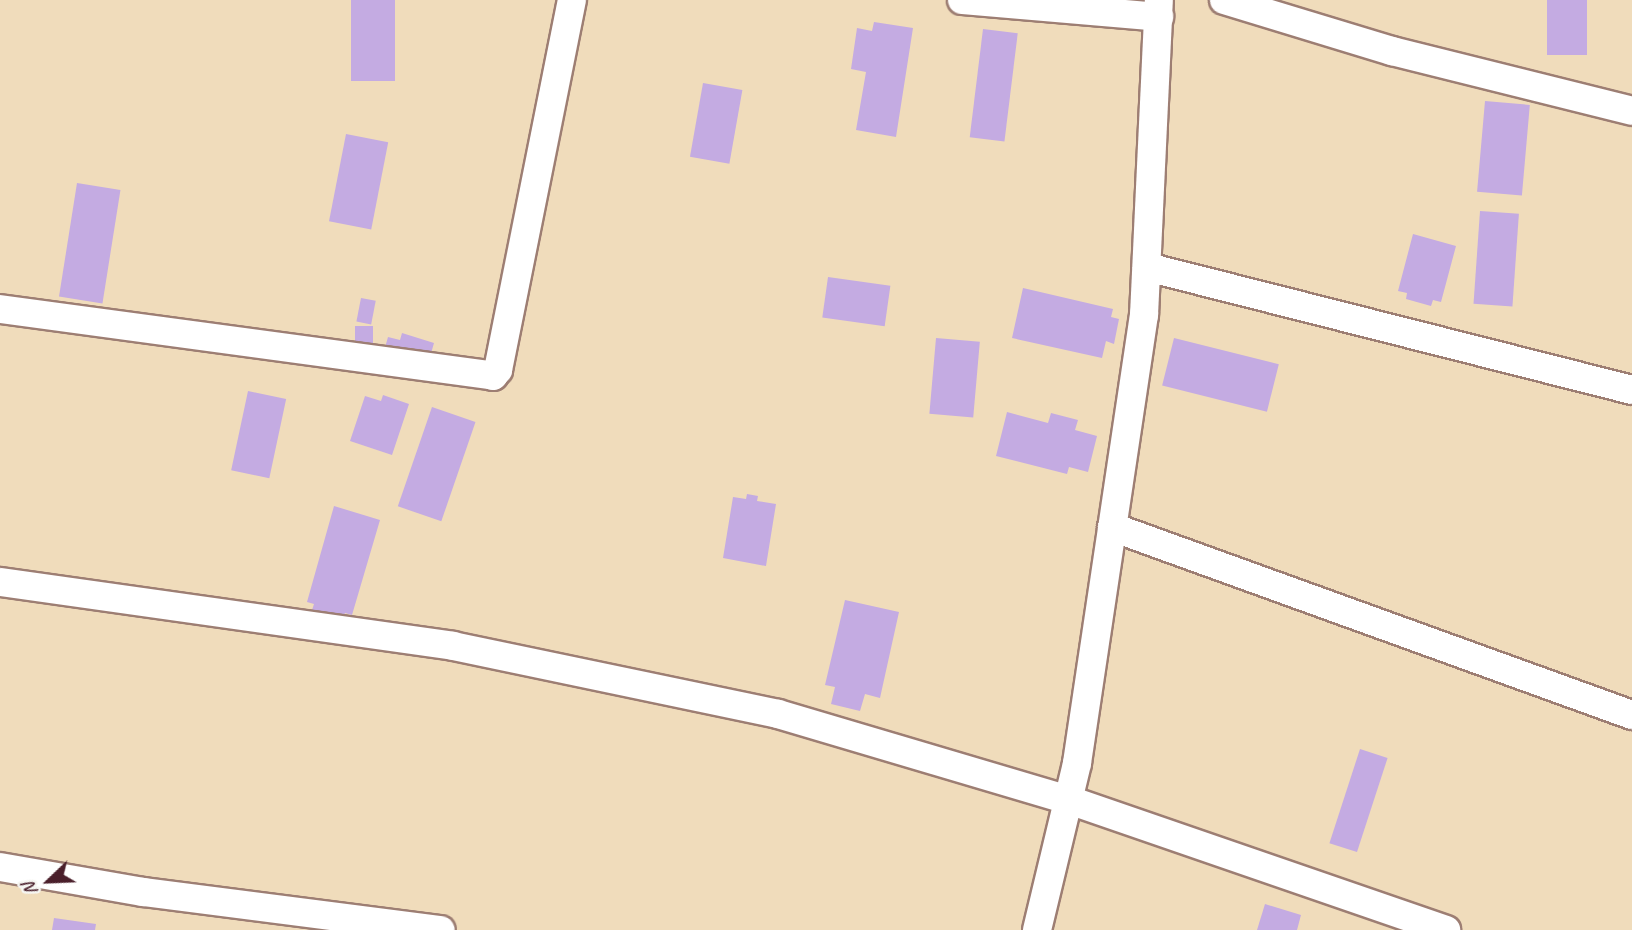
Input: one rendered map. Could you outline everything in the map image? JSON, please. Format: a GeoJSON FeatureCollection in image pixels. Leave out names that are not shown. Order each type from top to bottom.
{"type":"FeatureCollection","features":[{"type":"Feature","properties":{"kind":"street"},"geometry":{"type":"LineString","coordinates":[[0,309],[493,376],[498,370],[572,0]]}},
{"type":"Feature","properties":{"kind":"street"},"geometry":{"type":"LineString","coordinates":[[962,0],[1159,9],[1144,315],[1069,800],[1037,930]]}},
{"type":"Feature","properties":{"kind":"street"},"geometry":{"type":"LineString","coordinates":[[1224,0],[1392,51],[1632,111]]}},
{"type":"Feature","properties":{"kind":"street"},"geometry":{"type":"LineString","coordinates":[[1147,267],[1632,390]]}},
{"type":"Feature","properties":{"kind":"street"},"geometry":{"type":"LineString","coordinates":[[1112,527],[1632,715]]}},
{"type":"Feature","properties":{"kind":"street"},"geometry":{"type":"LineString","coordinates":[[0,582],[453,646],[778,714],[1069,800],[1446,930]]}},
{"type":"Feature","properties":{"kind":"street"},"geometry":{"type":"LineString","coordinates":[[0,867],[143,892],[441,930]]}},
{"type":"Feature","properties":{"kind":"building"},"geometry":{"type":"Polygon","coordinates":[[[351,0],[395,0],[395,81],[351,81],[351,0]]]}},
{"type":"Feature","properties":{"kind":"building"},"geometry":{"type":"Polygon","coordinates":[[[1547,0],[1587,0],[1587,55],[1547,55],[1547,0]]]}},
{"type":"Feature","properties":{"kind":"building"},"geometry":{"type":"Polygon","coordinates":[[[874,22],[913,28],[896,137],[856,130],[866,72],[851,69],[857,28],[872,31],[874,22]]]}},
{"type":"Feature","properties":{"kind":"building"},"geometry":{"type":"Polygon","coordinates":[[[983,29],[1018,33],[1004,141],[970,137],[983,29]]]}},
{"type":"Feature","properties":{"kind":"building"},"geometry":{"type":"Polygon","coordinates":[[[703,83],[742,90],[729,164],[690,157],[703,83]]]}},
{"type":"Feature","properties":{"kind":"building"},"geometry":{"type":"Polygon","coordinates":[[[1485,101],[1530,105],[1522,196],[1477,192],[1485,101]]]}},
{"type":"Feature","properties":{"kind":"building"},"geometry":{"type":"Polygon","coordinates":[[[346,134],[388,142],[371,230],[329,221],[346,134]]]}},
{"type":"Feature","properties":{"kind":"building"},"geometry":{"type":"Polygon","coordinates":[[[77,183],[120,190],[102,303],[59,297],[77,183]]]}},
{"type":"Feature","properties":{"kind":"building"},"geometry":{"type":"Polygon","coordinates":[[[1480,211],[1519,214],[1512,306],[1474,304],[1480,211]]]}},
{"type":"Feature","properties":{"kind":"building"},"geometry":{"type":"Polygon","coordinates":[[[1413,234],[1456,246],[1441,302],[1433,300],[1431,306],[1406,299],[1407,293],[1398,291],[1413,234]]]}},
{"type":"Feature","properties":{"kind":"building"},"geometry":{"type":"Polygon","coordinates":[[[828,277],[890,286],[885,326],[822,318],[828,277]]]}},
{"type":"Feature","properties":{"kind":"building"},"geometry":{"type":"Polygon","coordinates":[[[1023,288],[1113,309],[1111,317],[1119,319],[1114,344],[1106,341],[1102,358],[1012,338],[1023,288]]]}},
{"type":"Feature","properties":{"kind":"building"},"geometry":{"type":"Polygon","coordinates":[[[361,298],[376,301],[371,324],[356,322],[361,298]]]}},
{"type":"Feature","properties":{"kind":"building"},"geometry":{"type":"Polygon","coordinates":[[[355,326],[373,326],[373,358],[355,358],[355,326]]]}},
{"type":"Feature","properties":{"kind":"building"},"geometry":{"type":"Polygon","coordinates":[[[402,333],[434,343],[428,364],[384,351],[388,337],[400,340],[402,333]]]}},
{"type":"Feature","properties":{"kind":"building"},"geometry":{"type":"Polygon","coordinates":[[[936,338],[980,342],[973,418],[929,414],[936,338]]]}},
{"type":"Feature","properties":{"kind":"building"},"geometry":{"type":"Polygon","coordinates":[[[1174,338],[1279,364],[1267,412],[1162,386],[1174,338]]]}},
{"type":"Feature","properties":{"kind":"building"},"geometry":{"type":"Polygon","coordinates":[[[248,391],[286,399],[269,478],[231,470],[248,391]]]}},
{"type":"Feature","properties":{"kind":"building"},"geometry":{"type":"Polygon","coordinates":[[[383,395],[409,404],[392,455],[350,441],[365,396],[381,401],[383,395]]]}},
{"type":"Feature","properties":{"kind":"building"},"geometry":{"type":"Polygon","coordinates":[[[432,407],[475,422],[441,521],[398,506],[432,407]]]}},
{"type":"Feature","properties":{"kind":"building"},"geometry":{"type":"Polygon","coordinates":[[[1007,412],[1048,423],[1051,413],[1078,420],[1075,430],[1097,436],[1088,472],[1069,467],[1067,474],[996,456],[1007,412]]]}},
{"type":"Feature","properties":{"kind":"building"},"geometry":{"type":"Polygon","coordinates":[[[747,494],[758,496],[757,501],[776,504],[766,566],[723,558],[733,497],[746,499],[747,494]]]}},
{"type":"Feature","properties":{"kind":"building"},"geometry":{"type":"Polygon","coordinates":[[[334,506],[380,520],[352,615],[345,613],[340,628],[309,619],[314,604],[307,602],[334,506]]]}},
{"type":"Feature","properties":{"kind":"building"},"geometry":{"type":"Polygon","coordinates":[[[845,600],[899,612],[880,698],[865,694],[860,711],[831,704],[835,687],[825,685],[845,600]]]}},
{"type":"Feature","properties":{"kind":"building"},"geometry":{"type":"Polygon","coordinates":[[[1360,749],[1388,758],[1357,852],[1329,843],[1360,749]]]}},
{"type":"Feature","properties":{"kind":"building"},"geometry":{"type":"Polygon","coordinates":[[[1265,904],[1301,915],[1297,930],[1257,930],[1265,904]]]}},
{"type":"Feature","properties":{"kind":"building"},"geometry":{"type":"Polygon","coordinates":[[[54,918],[96,924],[95,930],[52,930],[54,918]]]}}]}
